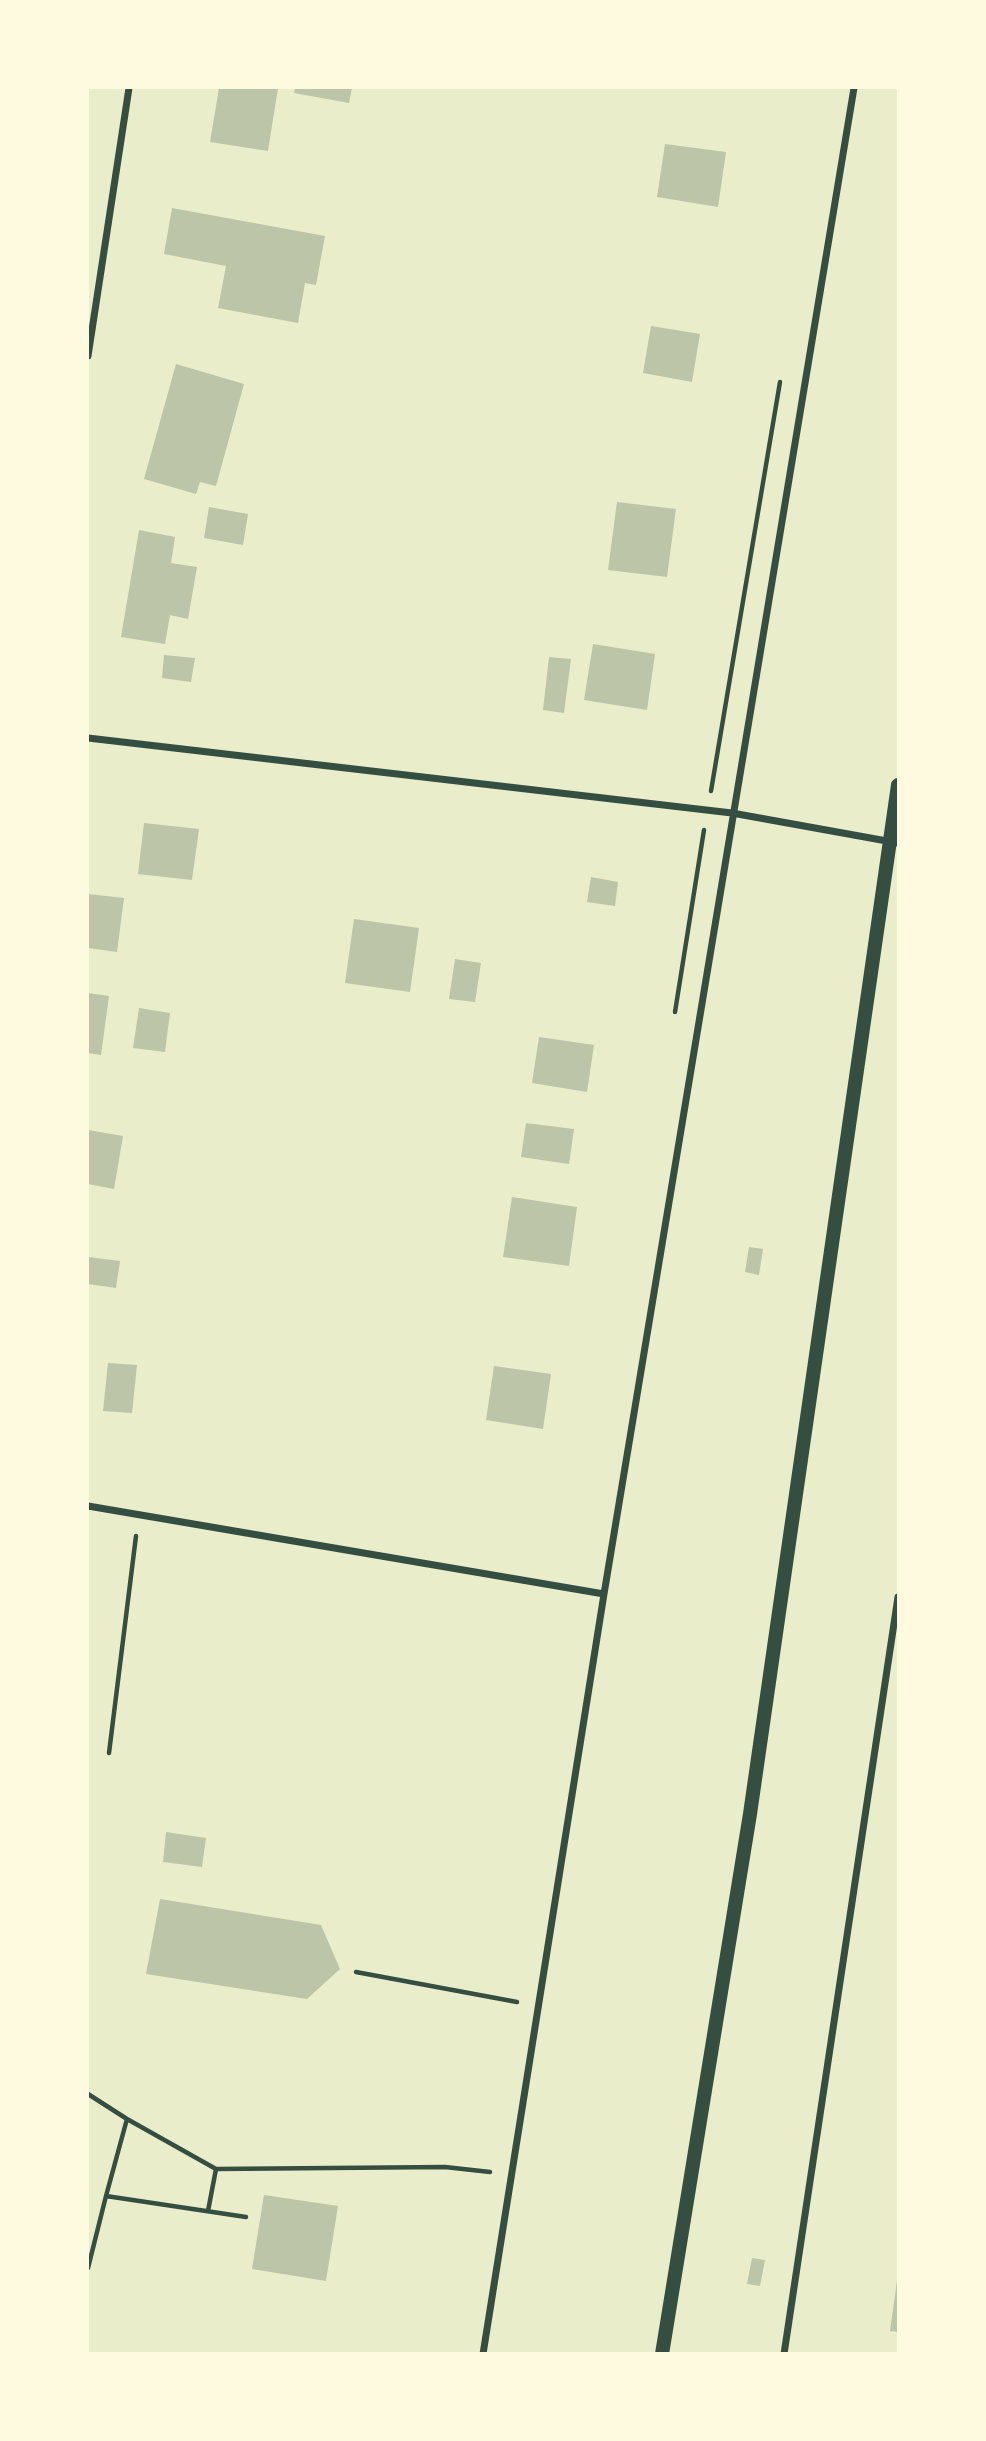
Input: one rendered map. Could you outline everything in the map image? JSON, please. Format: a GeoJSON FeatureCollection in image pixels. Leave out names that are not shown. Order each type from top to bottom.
{"type":"FeatureCollection","features":[{"type":"Feature","properties":{"kind":"main road"},"geometry":{"type":"LineString","coordinates":[[662,2354],[750,1814],[894,842],[898,785]]}},
{"type":"Feature","properties":{"kind":"street"},"geometry":{"type":"LineString","coordinates":[[88,356],[130,88]]}},
{"type":"Feature","properties":{"kind":"street"},"geometry":{"type":"LineString","coordinates":[[483,2354],[604,1594],[854,88]]}},
{"type":"Feature","properties":{"kind":"street"},"geometry":{"type":"LineString","coordinates":[[88,738],[732,813],[894,842]]}},
{"type":"Feature","properties":{"kind":"street"},"geometry":{"type":"LineString","coordinates":[[88,1506],[604,1594]]}},
{"type":"Feature","properties":{"kind":"street"},"geometry":{"type":"LineString","coordinates":[[784,2354],[898,1597]]}},
{"type":"Feature","properties":{"kind":"path"},"geometry":{"type":"LineString","coordinates":[[109,1753],[139,1515]]}},
{"type":"Feature","properties":{"kind":"path"},"geometry":{"type":"LineString","coordinates":[[356,1972],[519,2002]]}},
{"type":"Feature","properties":{"kind":"path"},"geometry":{"type":"LineString","coordinates":[[88,2094],[216,2169],[444,2167],[512,2175]]}},
{"type":"Feature","properties":{"kind":"path"},"geometry":{"type":"LineString","coordinates":[[88,2268],[127,2119]]}},
{"type":"Feature","properties":{"kind":"path"},"geometry":{"type":"LineString","coordinates":[[208,2211],[216,2169]]}},
{"type":"Feature","properties":{"kind":"path"},"geometry":{"type":"LineString","coordinates":[[106,2196],[246,2217]]}},
{"type":"Feature","properties":{"kind":"building"},"geometry":{"type":"Polygon","coordinates":[[[219,88],[278,88],[268,151],[210,142],[219,88]]]}},
{"type":"Feature","properties":{"kind":"building"},"geometry":{"type":"Polygon","coordinates":[[[295,88],[352,88],[349,103],[294,93],[295,88]]]}},
{"type":"Feature","properties":{"kind":"building"},"geometry":{"type":"Polygon","coordinates":[[[665,144],[726,152],[718,207],[657,197],[665,144]]]}},
{"type":"Feature","properties":{"kind":"building"},"geometry":{"type":"Polygon","coordinates":[[[172,208],[325,236],[316,285],[305,283],[298,323],[218,308],[226,266],[164,254],[172,208]]]}},
{"type":"Feature","properties":{"kind":"building"},"geometry":{"type":"Polygon","coordinates":[[[651,326],[700,334],[692,382],[643,373],[651,326]]]}},
{"type":"Feature","properties":{"kind":"building"},"geometry":{"type":"Polygon","coordinates":[[[176,364],[244,384],[216,486],[200,482],[196,494],[144,479],[176,364]]]}},
{"type":"Feature","properties":{"kind":"building"},"geometry":{"type":"Polygon","coordinates":[[[617,502],[676,509],[667,577],[608,570],[617,502]]]}},
{"type":"Feature","properties":{"kind":"building"},"geometry":{"type":"Polygon","coordinates":[[[209,507],[248,514],[243,545],[204,538],[209,507]]]}},
{"type":"Feature","properties":{"kind":"building"},"geometry":{"type":"Polygon","coordinates":[[[139,530],[175,537],[171,563],[197,567],[188,619],[170,615],[165,644],[121,637],[139,530]]]}},
{"type":"Feature","properties":{"kind":"building"},"geometry":{"type":"Polygon","coordinates":[[[593,644],[655,654],[647,710],[584,700],[593,644]]]}},
{"type":"Feature","properties":{"kind":"building"},"geometry":{"type":"Polygon","coordinates":[[[164,655],[195,658],[191,682],[162,678],[164,655]]]}},
{"type":"Feature","properties":{"kind":"building"},"geometry":{"type":"Polygon","coordinates":[[[549,657],[571,659],[564,713],[543,710],[549,657]]]}},
{"type":"Feature","properties":{"kind":"building"},"geometry":{"type":"Polygon","coordinates":[[[144,823],[199,829],[192,880],[138,874],[144,823]]]}},
{"type":"Feature","properties":{"kind":"building"},"geometry":{"type":"Polygon","coordinates":[[[591,877],[618,882],[615,906],[587,902],[591,877]]]}},
{"type":"Feature","properties":{"kind":"building"},"geometry":{"type":"Polygon","coordinates":[[[88,894],[124,898],[117,952],[88,948],[88,894]]]}},
{"type":"Feature","properties":{"kind":"building"},"geometry":{"type":"Polygon","coordinates":[[[354,919],[419,928],[410,992],[345,983],[354,919]]]}},
{"type":"Feature","properties":{"kind":"building"},"geometry":{"type":"Polygon","coordinates":[[[455,959],[481,963],[475,1002],[449,999],[455,959]]]}},
{"type":"Feature","properties":{"kind":"building"},"geometry":{"type":"Polygon","coordinates":[[[88,993],[109,996],[101,1055],[88,1053],[88,993]]]}},
{"type":"Feature","properties":{"kind":"building"},"geometry":{"type":"Polygon","coordinates":[[[139,1008],[170,1013],[165,1052],[133,1048],[139,1008]]]}},
{"type":"Feature","properties":{"kind":"building"},"geometry":{"type":"Polygon","coordinates":[[[539,1037],[594,1045],[587,1092],[532,1083],[539,1037]]]}},
{"type":"Feature","properties":{"kind":"building"},"geometry":{"type":"Polygon","coordinates":[[[526,1123],[574,1129],[569,1164],[521,1157],[526,1123]]]}},
{"type":"Feature","properties":{"kind":"building"},"geometry":{"type":"Polygon","coordinates":[[[88,1130],[123,1136],[114,1189],[88,1184],[88,1130]]]}},
{"type":"Feature","properties":{"kind":"building"},"geometry":{"type":"Polygon","coordinates":[[[512,1197],[577,1207],[569,1266],[503,1257],[512,1197]]]}},
{"type":"Feature","properties":{"kind":"building"},"geometry":{"type":"Polygon","coordinates":[[[749,1247],[763,1249],[759,1275],[745,1272],[749,1247]]]}},
{"type":"Feature","properties":{"kind":"building"},"geometry":{"type":"Polygon","coordinates":[[[88,1257],[120,1261],[116,1288],[88,1284],[88,1257]]]}},
{"type":"Feature","properties":{"kind":"building"},"geometry":{"type":"Polygon","coordinates":[[[108,1363],[137,1365],[132,1413],[103,1411],[108,1363]]]}},
{"type":"Feature","properties":{"kind":"building"},"geometry":{"type":"Polygon","coordinates":[[[494,1366],[551,1374],[543,1429],[486,1420],[494,1366]]]}},
{"type":"Feature","properties":{"kind":"building"},"geometry":{"type":"Polygon","coordinates":[[[166,1832],[206,1838],[202,1867],[163,1862],[166,1832]]]}},
{"type":"Feature","properties":{"kind":"building"},"geometry":{"type":"Polygon","coordinates":[[[160,1899],[321,1925],[340,1969],[307,1999],[146,1974],[160,1899]]]}},
{"type":"Feature","properties":{"kind":"building"},"geometry":{"type":"Polygon","coordinates":[[[264,2195],[338,2206],[326,2281],[252,2269],[264,2195]]]}},
{"type":"Feature","properties":{"kind":"building"},"geometry":{"type":"Polygon","coordinates":[[[752,2258],[765,2260],[760,2286],[747,2284],[752,2258]]]}},
{"type":"Feature","properties":{"kind":"building"},"geometry":{"type":"Polygon","coordinates":[[[898,2282],[898,2332],[890,2331],[898,2282]]]}}]}
